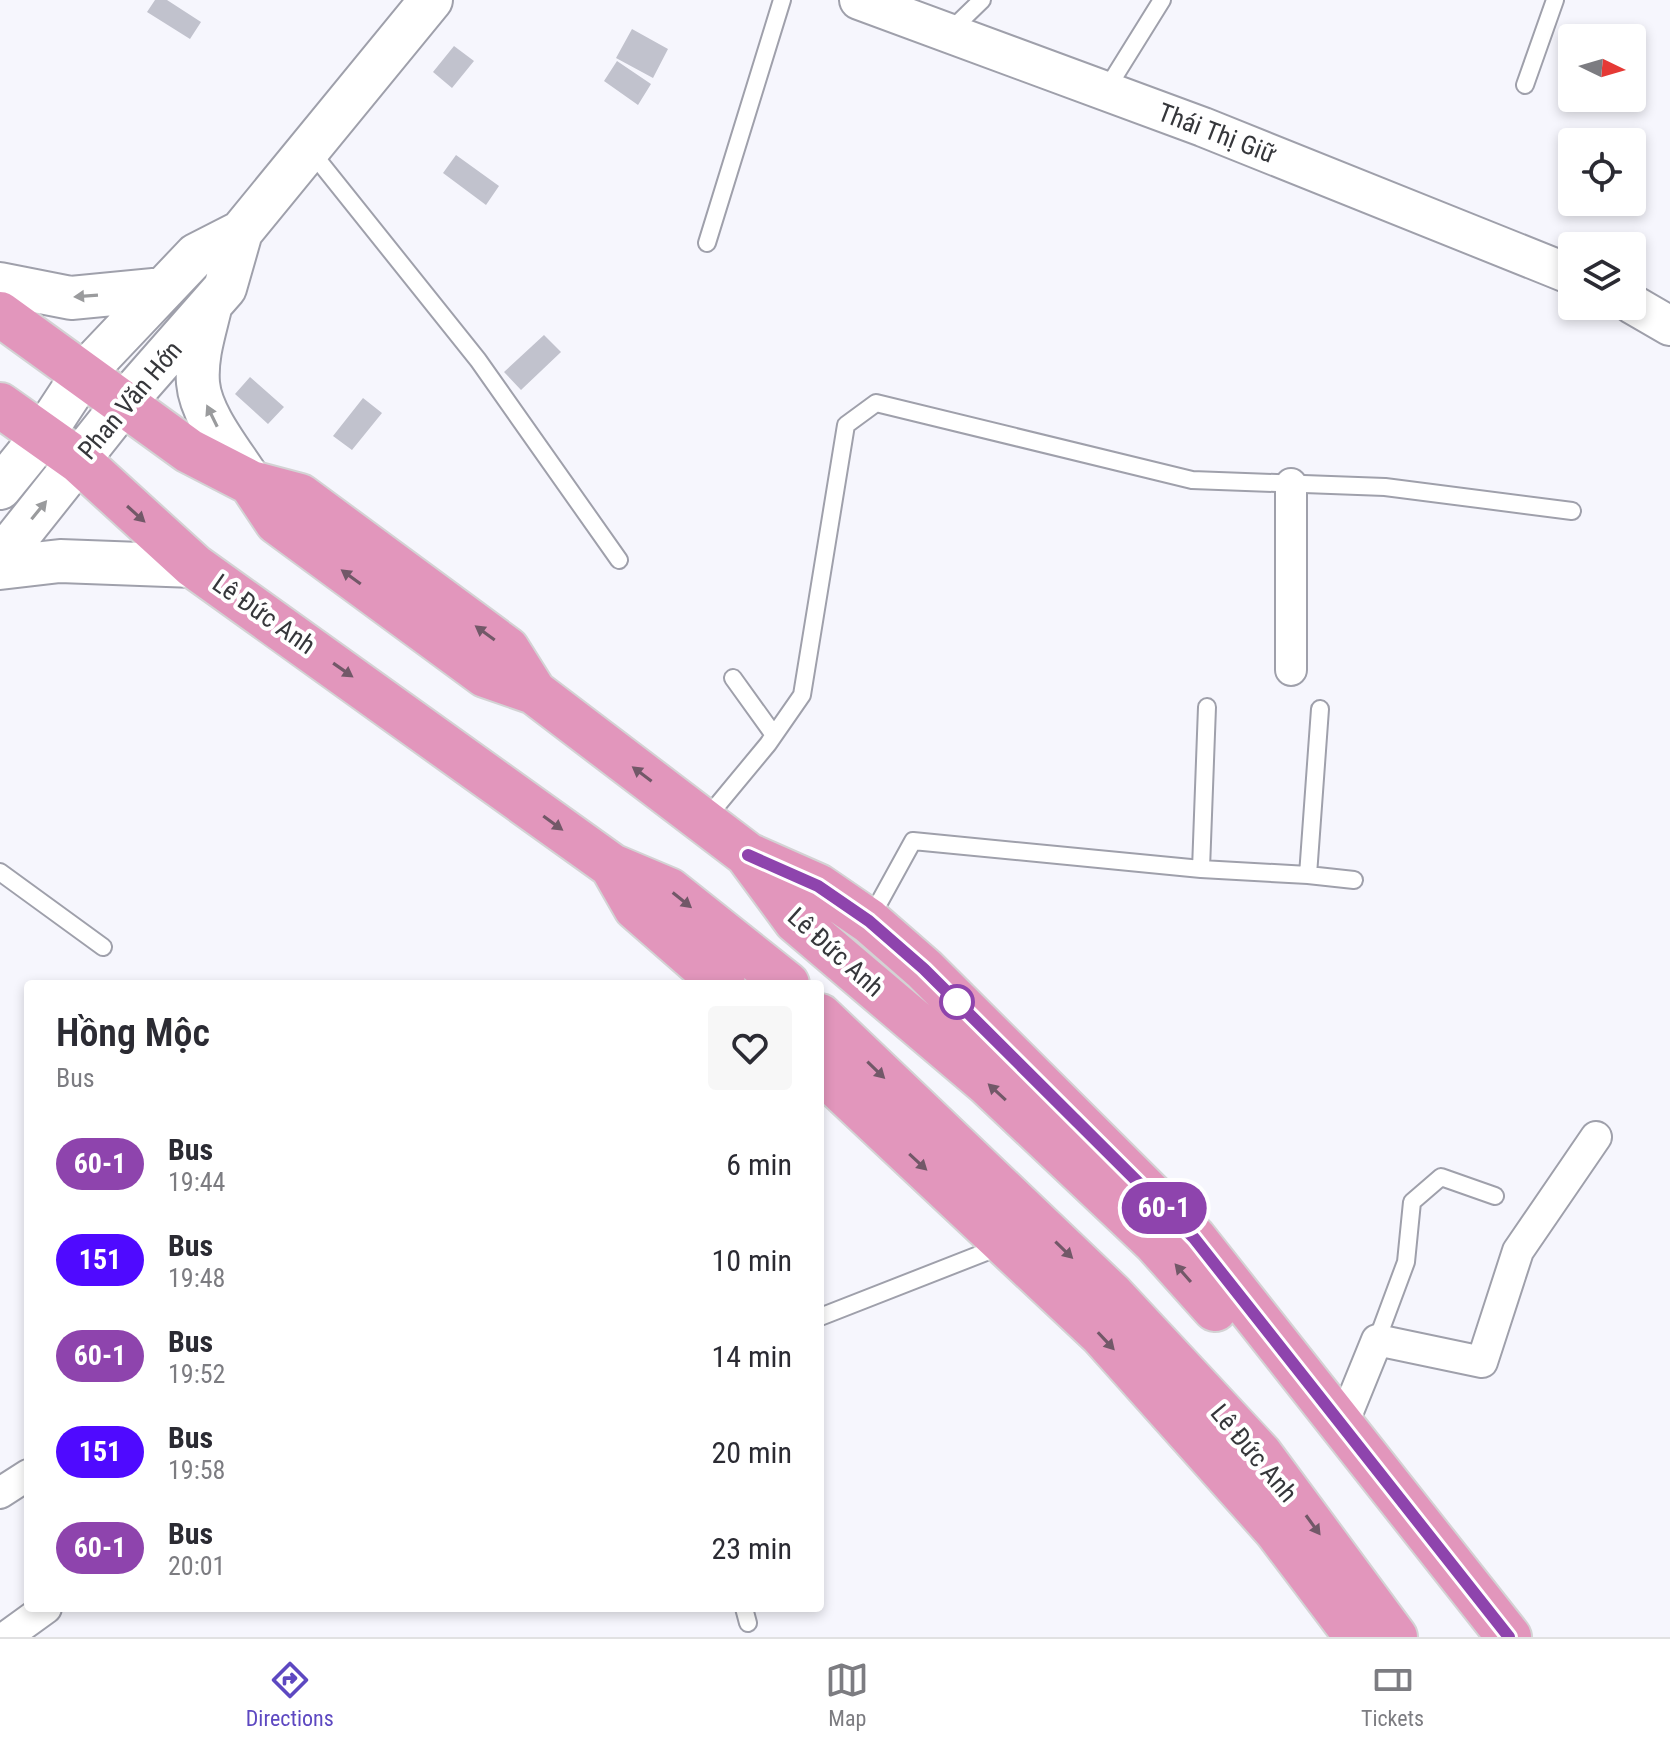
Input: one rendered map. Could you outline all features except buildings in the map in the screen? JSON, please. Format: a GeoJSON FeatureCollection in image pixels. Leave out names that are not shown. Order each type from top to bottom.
{"type":"FeatureCollection","features":[{"type":"Feature","properties":{"kind":"highway"},"geometry":{"type":"LineString","coordinates":[[0,314],[189,451],[251,483],[300,496],[507,649],[534,692],[748,855]]}},
{"type":"Feature","properties":{"kind":"highway","name":"Lê Đức Anh"},"geometry":{"type":"LineString","coordinates":[[0,405],[79,461],[194,566],[612,866],[669,890],[782,980]]}},
{"type":"Feature","properties":{"kind":"highway","name":"Lê Đức Anh"},"geometry":{"type":"LineString","coordinates":[[748,855],[818,886],[869,921],[924,969],[1194,1238],[1509,1637]]}},
{"type":"Feature","properties":{"kind":"highway","name":"Lê Đức Anh"},"geometry":{"type":"LineString","coordinates":[[748,855],[796,921],[988,1084],[1155,1242],[1307,1414],[1480,1637]]}},
{"type":"Feature","properties":{"kind":"highway","name":"Lê Đức Anh"},"geometry":{"type":"LineString","coordinates":[[612,866],[636,908],[718,980]]}},
{"type":"Feature","properties":{"kind":"highway","name":"Lê Đức Anh"},"geometry":{"type":"LineString","coordinates":[[824,1020],[1112,1295],[1276,1530],[1357,1637]]}},
{"type":"Feature","properties":{"kind":"highway","name":"Lê Đức Anh"},"geometry":{"type":"LineString","coordinates":[[824,1074],[1102,1335],[1199,1416],[1260,1454],[1395,1637]]}},
{"type":"Feature","properties":{"kind":"main road","name":"Phan Văn Hớn"},"geometry":{"type":"LineString","coordinates":[[0,559],[124,403],[225,288],[241,232],[431,0]]}},
{"type":"Feature","properties":{"kind":"main road","name":"Phan Văn Hớn"},"geometry":{"type":"LineString","coordinates":[[0,488],[43,435],[83,374],[196,255],[241,232]]}},
{"type":"Feature","properties":{"kind":"main road"},"geometry":{"type":"LineString","coordinates":[[0,284],[71,298],[164,289]]}},
{"type":"Feature","properties":{"kind":"main road"},"geometry":{"type":"LineString","coordinates":[[211,305],[198,355],[198,386],[212,420],[251,483]]}},
{"type":"Feature","properties":{"kind":"main road"},"geometry":{"type":"LineString","coordinates":[[0,568],[60,561],[194,566]]}},
{"type":"Feature","properties":{"kind":"street","name":"Thái Thị Giữ"},"geometry":{"type":"LineString","coordinates":[[859,0],[1410,208],[1558,269]]}},
{"type":"Feature","properties":{"kind":"street"},"geometry":{"type":"LineString","coordinates":[[1646,312],[1670,326]]}},
{"type":"Feature","properties":{"kind":"street"},"geometry":{"type":"LineString","coordinates":[[1291,484],[1291,670]]}},
{"type":"Feature","properties":{"kind":"street"},"geometry":{"type":"LineString","coordinates":[[1342,1426],[1377,1340],[1482,1362],[1518,1251],[1596,1137]]}},
{"type":"Feature","properties":{"kind":"street"},"geometry":{"type":"LineString","coordinates":[[0,1493],[24,1478]]}},
{"type":"Feature","properties":{"kind":"street"},"geometry":{"type":"LineString","coordinates":[[6,1637],[40,1612]]}},
{"type":"Feature","properties":{"kind":"lane"},"geometry":{"type":"LineString","coordinates":[[707,243],[782,0]]}},
{"type":"Feature","properties":{"kind":"lane"},"geometry":{"type":"LineString","coordinates":[[947,33],[982,0]]}},
{"type":"Feature","properties":{"kind":"lane"},"geometry":{"type":"LineString","coordinates":[[1105,91],[1162,0]]}},
{"type":"Feature","properties":{"kind":"lane"},"geometry":{"type":"LineString","coordinates":[[1525,85],[1555,0]]}},
{"type":"Feature","properties":{"kind":"lane"},"geometry":{"type":"LineString","coordinates":[[309,149],[478,360],[619,560]]}},
{"type":"Feature","properties":{"kind":"lane"},"geometry":{"type":"LineString","coordinates":[[704,821],[774,735],[802,695],[846,425],[876,403],[1192,480],[1385,487],[1572,511]]}},
{"type":"Feature","properties":{"kind":"lane"},"geometry":{"type":"LineString","coordinates":[[733,678],[774,735]]}},
{"type":"Feature","properties":{"kind":"lane"},"geometry":{"type":"LineString","coordinates":[[1201,869],[1207,707]]}},
{"type":"Feature","properties":{"kind":"lane"},"geometry":{"type":"LineString","coordinates":[[1308,875],[1320,709]]}},
{"type":"Feature","properties":{"kind":"lane"},"geometry":{"type":"LineString","coordinates":[[869,921],[913,841],[1201,869],[1354,880]]}},
{"type":"Feature","properties":{"kind":"lane"},"geometry":{"type":"LineString","coordinates":[[0,872],[103,947]]}},
{"type":"Feature","properties":{"kind":"lane"},"geometry":{"type":"LineString","coordinates":[[1377,1340],[1406,1262],[1412,1202],[1441,1177],[1495,1196]]}},
{"type":"Feature","properties":{"kind":"lane"},"geometry":{"type":"LineString","coordinates":[[824,1315],[1005,1245]]}},
{"type":"Feature","properties":{"kind":"bus line","name":"60-1"},"geometry":{"type":"LineString","coordinates":[[748,855],[818,886],[869,921],[924,969],[1194,1238],[1509,1637]]}}]}
